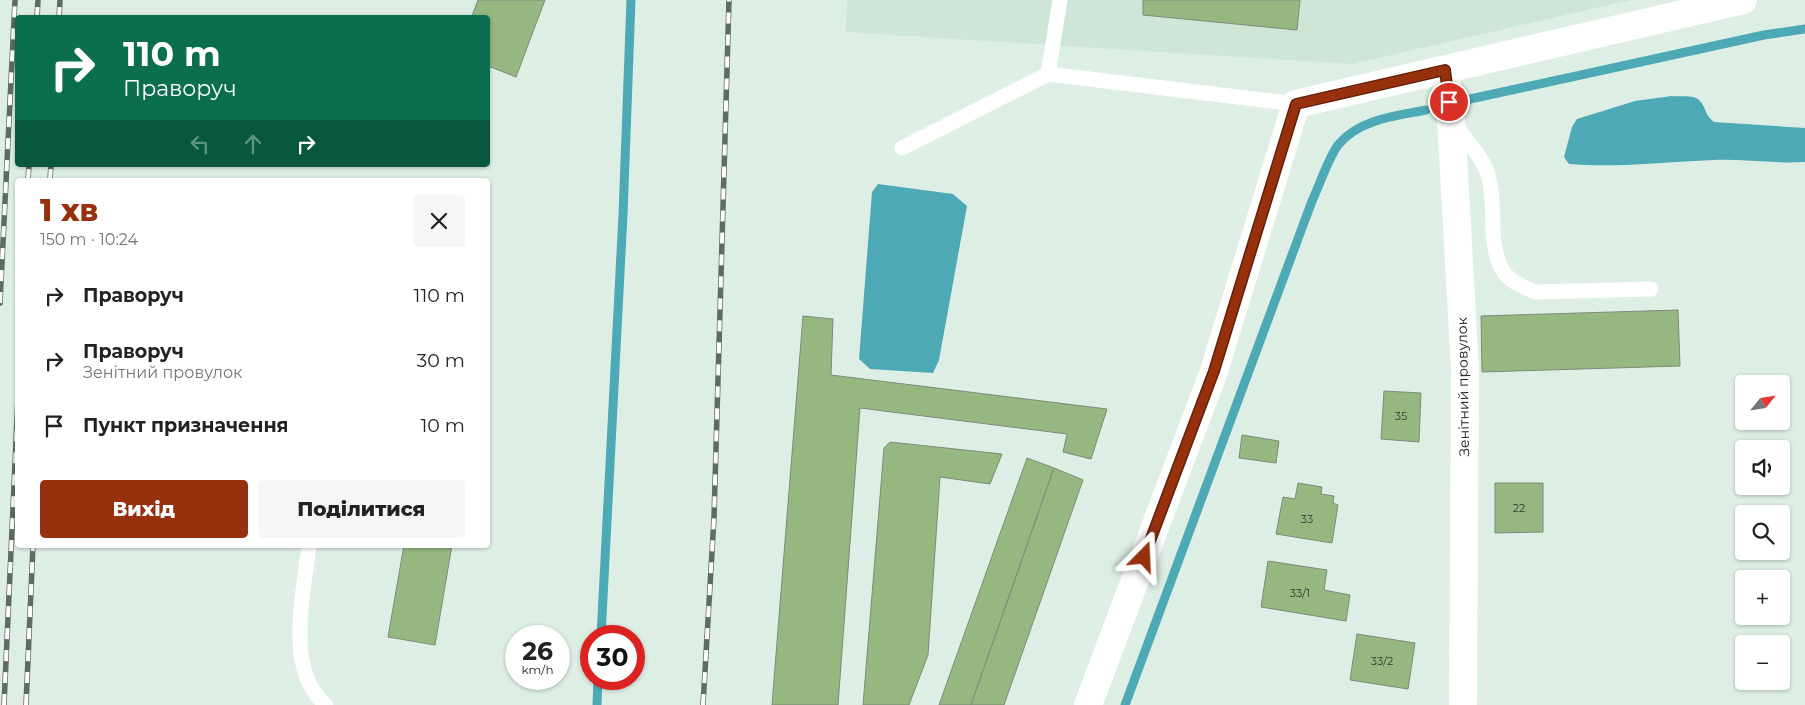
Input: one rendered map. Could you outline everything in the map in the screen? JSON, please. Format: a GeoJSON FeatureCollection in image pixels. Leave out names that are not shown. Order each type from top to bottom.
{"type":"FeatureCollection","features":[{"type":"Feature","properties":{"kind":"street"},"geometry":{"type":"LineString","coordinates":[[1088,705],[1214,371],[1296,104],[1743,0]]}},
{"type":"Feature","properties":{"kind":"street","name":"Зенітний провулок"},"geometry":{"type":"LineString","coordinates":[[1445,70],[1451,119],[1465,369],[1463,705]]}},
{"type":"Feature","properties":{"kind":"lane"},"geometry":{"type":"LineString","coordinates":[[1048,74],[1060,0]]}},
{"type":"Feature","properties":{"kind":"lane"},"geometry":{"type":"LineString","coordinates":[[902,148],[1048,74],[1296,104]]}},
{"type":"Feature","properties":{"kind":"lane"},"geometry":{"type":"LineString","coordinates":[[1451,119],[1487,170],[1492,192],[1494,245],[1504,272],[1520,286],[1535,292],[1651,289]]}},
{"type":"Feature","properties":{"kind":"lane"},"geometry":{"type":"LineString","coordinates":[[309,548],[299,638],[304,672],[317,698],[326,705]]}},
{"type":"Feature","properties":{"kind":"shaded area"},"geometry":{"type":"Polygon","coordinates":[[[847,0],[1631,0],[1352,64],[846,32],[847,0]]]}},
{"type":"Feature","properties":{"kind":"water"},"geometry":{"type":"Polygon","coordinates":[[[1672,96],[1698,99],[1714,122],[1805,128],[1805,162],[1713,160],[1587,165],[1569,164],[1564,157],[1572,127],[1577,119],[1635,101],[1672,96]]]}},
{"type":"Feature","properties":{"kind":"water"},"geometry":{"type":"Polygon","coordinates":[[[878,184],[953,194],[967,206],[939,360],[933,373],[870,369],[859,359],[872,192],[878,184]]]}},
{"type":"Feature","properties":{"kind":"building"},"geometry":{"type":"Polygon","coordinates":[[[478,0],[545,0],[516,77],[490,67],[490,15],[472,15],[478,0]]]}},
{"type":"Feature","properties":{"kind":"building"},"geometry":{"type":"Polygon","coordinates":[[[1143,0],[1300,0],[1297,30],[1143,15],[1143,0]]]}},
{"type":"Feature","properties":{"kind":"building"},"geometry":{"type":"Polygon","coordinates":[[[1678,310],[1680,366],[1482,372],[1481,316],[1678,310]]]}},
{"type":"Feature","properties":{"kind":"building"},"geometry":{"type":"Polygon","coordinates":[[[803,316],[833,319],[831,375],[1107,409],[1091,459],[1063,452],[1067,434],[860,408],[838,705],[772,705],[803,316]]]}},
{"type":"Feature","properties":{"kind":"building"},"geometry":{"type":"Polygon","coordinates":[[[1384,391],[1421,393],[1419,442],[1381,439],[1384,391]]]}},
{"type":"Feature","properties":{"kind":"building"},"geometry":{"type":"Polygon","coordinates":[[[1242,435],[1279,441],[1276,463],[1239,458],[1242,435]]]}},
{"type":"Feature","properties":{"kind":"building"},"geometry":{"type":"Polygon","coordinates":[[[890,442],[1002,454],[990,484],[940,477],[928,655],[909,705],[863,705],[884,448],[890,442]]]}},
{"type":"Feature","properties":{"kind":"building"},"geometry":{"type":"Polygon","coordinates":[[[1027,458],[1054,468],[971,705],[939,705],[1027,458]]]}},
{"type":"Feature","properties":{"kind":"building"},"geometry":{"type":"Polygon","coordinates":[[[1054,468],[1083,480],[1004,705],[971,705],[1054,468]]]}},
{"type":"Feature","properties":{"kind":"building"},"geometry":{"type":"Polygon","coordinates":[[[1298,483],[1322,487],[1321,494],[1334,496],[1333,503],[1338,505],[1332,543],[1276,534],[1283,497],[1295,499],[1298,483]]]}},
{"type":"Feature","properties":{"kind":"building"},"geometry":{"type":"Polygon","coordinates":[[[1495,483],[1543,483],[1543,532],[1495,533],[1495,483]]]}},
{"type":"Feature","properties":{"kind":"building"},"geometry":{"type":"Polygon","coordinates":[[[403,548],[451,548],[435,645],[388,637],[403,548]]]}},
{"type":"Feature","properties":{"kind":"building"},"geometry":{"type":"Polygon","coordinates":[[[1268,561],[1327,570],[1324,590],[1350,595],[1346,621],[1261,607],[1268,561]]]}},
{"type":"Feature","properties":{"kind":"building"},"geometry":{"type":"Polygon","coordinates":[[[1357,634],[1415,643],[1408,689],[1350,680],[1357,634]]]}},
{"type":"Feature","properties":{"kind":"waterway"},"geometry":{"type":"LineString","coordinates":[[602,625],[623,215],[631,0]]}},
{"type":"Feature","properties":{"kind":"waterway"},"geometry":{"type":"LineString","coordinates":[[1461,101],[1764,35],[1805,29]]}},
{"type":"Feature","properties":{"kind":"waterway"},"geometry":{"type":"LineString","coordinates":[[1125,705],[1312,201],[1331,157],[1338,145],[1356,129],[1379,120],[1426,110]]}},
{"type":"Feature","properties":{"kind":"waterway"},"geometry":{"type":"LineString","coordinates":[[597,705],[598,690]]}},
{"type":"Feature","properties":{"kind":"railway"},"geometry":{"type":"LineString","coordinates":[[0,303],[15,0]]}},
{"type":"Feature","properties":{"kind":"railway"},"geometry":{"type":"LineString","coordinates":[[37,15],[38,0]]}},
{"type":"Feature","properties":{"kind":"railway"},"geometry":{"type":"LineString","coordinates":[[59,15],[60,0]]}},
{"type":"Feature","properties":{"kind":"railway"},"geometry":{"type":"LineString","coordinates":[[703,705],[714,518],[729,0]]}},
{"type":"Feature","properties":{"kind":"railway"},"geometry":{"type":"LineString","coordinates":[[28,178],[29,167]]}},
{"type":"Feature","properties":{"kind":"railway"},"geometry":{"type":"LineString","coordinates":[[50,178],[51,167]]}},
{"type":"Feature","properties":{"kind":"railway"},"geometry":{"type":"LineString","coordinates":[[4,705],[15,464]]}},
{"type":"Feature","properties":{"kind":"railway"},"geometry":{"type":"LineString","coordinates":[[26,705],[33,548]]}},
{"type":"Feature","properties":{"kind":"route"},"geometry":{"type":"LineString","coordinates":[[1144,557],[1214,371],[1296,104],[1445,70],[1449,102]]}}]}
